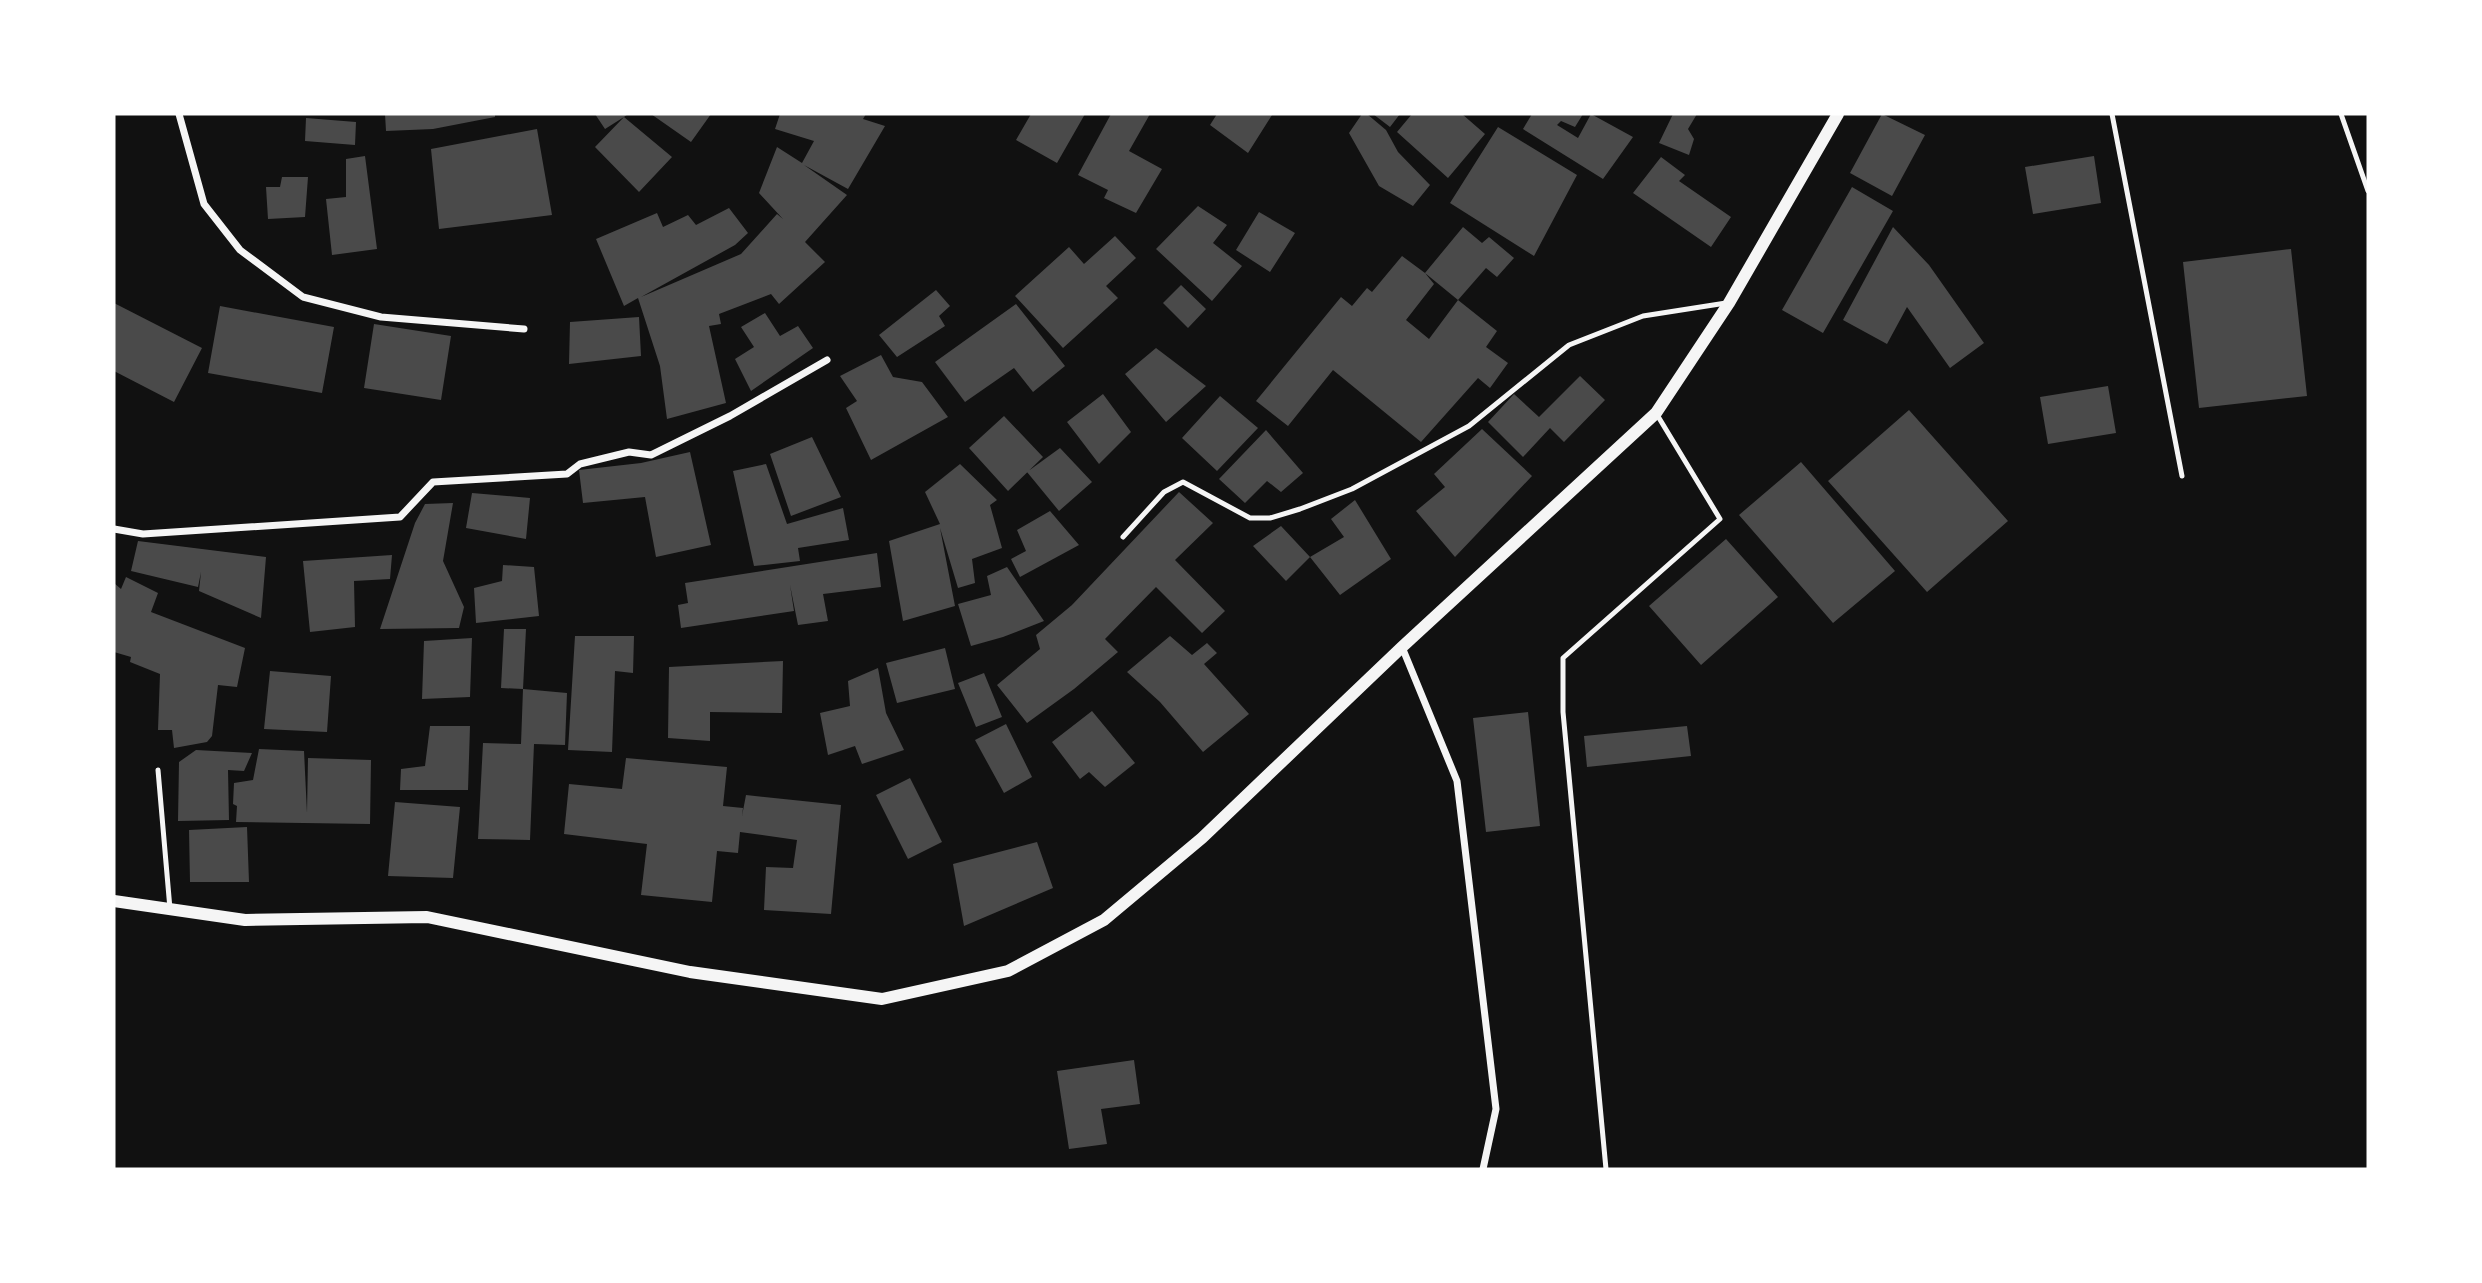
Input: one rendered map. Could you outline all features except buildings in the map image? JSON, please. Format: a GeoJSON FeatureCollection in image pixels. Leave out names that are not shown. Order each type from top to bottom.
{"type":"FeatureCollection","features":[{"type":"Feature","properties":{"kind":"street"},"geometry":{"type":"LineString","coordinates":[[179,114],[204,204],[240,250],[303,297],[381,317],[524,329]]}},
{"type":"Feature","properties":{"kind":"street"},"geometry":{"type":"LineString","coordinates":[[114,901],[245,920],[427,917],[690,972],[882,999],[1008,971],[1104,920],[1202,838],[1656,413],[1729,303],[1838,114]]}},
{"type":"Feature","properties":{"kind":"street"},"geometry":{"type":"LineString","coordinates":[[114,529],[143,534],[400,517],[433,482],[567,474],[580,464],[629,452],[651,455],[730,416],[827,360]]}},
{"type":"Feature","properties":{"kind":"street"},"geometry":{"type":"LineString","coordinates":[[1402,648],[1457,781],[1496,1109],[1483,1169]]}},
{"type":"Feature","properties":{"kind":"lane"},"geometry":{"type":"LineString","coordinates":[[2112,114],[2182,476]]}},
{"type":"Feature","properties":{"kind":"lane"},"geometry":{"type":"LineString","coordinates":[[2341,114],[2368,191]]}},
{"type":"Feature","properties":{"kind":"lane"},"geometry":{"type":"LineString","coordinates":[[1124,537],[1164,492],[1183,482],[1250,518],[1270,518],[1352,489],[1469,426],[1569,345],[1643,316],[1729,303]]}},
{"type":"Feature","properties":{"kind":"lane"},"geometry":{"type":"LineString","coordinates":[[1606,1169],[1563,712],[1563,658],[1720,519],[1656,413]]}},
{"type":"Feature","properties":{"kind":"lane"},"geometry":{"type":"LineString","coordinates":[[158,770],[170,909]]}}]}
